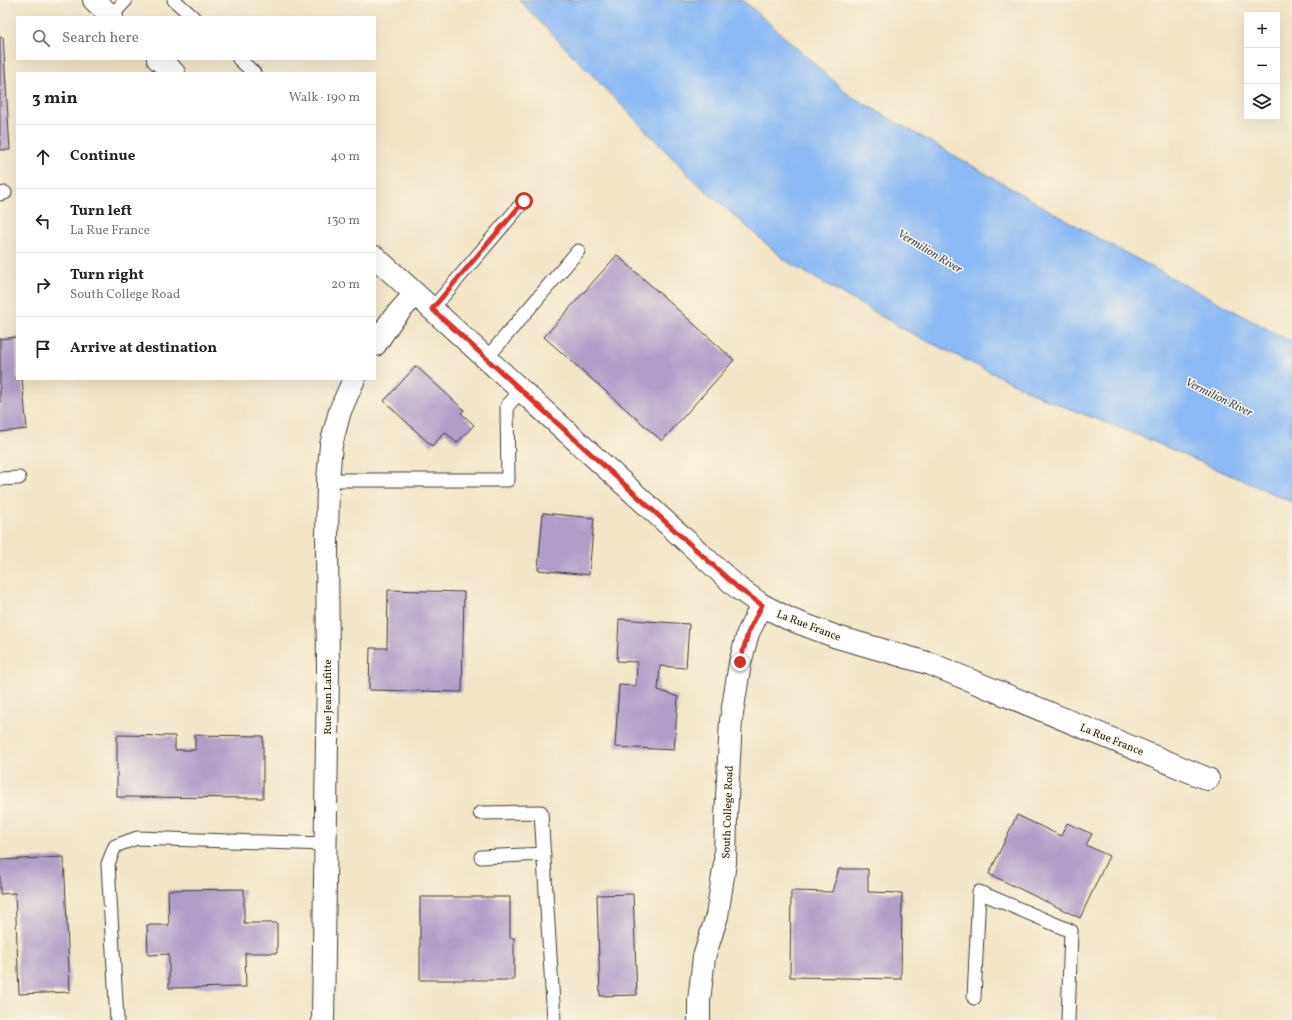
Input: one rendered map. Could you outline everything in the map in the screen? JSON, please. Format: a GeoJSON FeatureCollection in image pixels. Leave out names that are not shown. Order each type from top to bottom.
{"type":"FeatureCollection","features":[{"type":"Feature","properties":{"kind":"street"},"geometry":{"type":"LineString","coordinates":[[94,0],[111,16]]}},
{"type":"Feature","properties":{"kind":"street"},"geometry":{"type":"LineString","coordinates":[[159,60],[173,72]]}},
{"type":"Feature","properties":{"kind":"street","name":"La Rue France"},"geometry":{"type":"LineString","coordinates":[[376,258],[738,588],[762,605],[788,619],[837,637],[931,664],[1208,779]]}},
{"type":"Feature","properties":{"kind":"street"},"geometry":{"type":"LineString","coordinates":[[376,344],[391,321],[415,294]]}},
{"type":"Feature","properties":{"kind":"street","name":"Rue Jean Lafitte"},"geometry":{"type":"LineString","coordinates":[[323,1020],[328,671],[328,480],[331,446],[340,411],[354,380]]}},
{"type":"Feature","properties":{"kind":"street","name":"South College Road"},"geometry":{"type":"LineString","coordinates":[[699,1020],[699,1001],[704,957],[717,916],[725,863],[731,720],[740,662],[748,633],[762,605]]}},
{"type":"Feature","properties":{"kind":"lane"},"geometry":{"type":"LineString","coordinates":[[113,16],[126,0]]}},
{"type":"Feature","properties":{"kind":"lane"},"geometry":{"type":"LineString","coordinates":[[174,0],[192,16]]}},
{"type":"Feature","properties":{"kind":"lane"},"geometry":{"type":"LineString","coordinates":[[240,60],[253,72]]}},
{"type":"Feature","properties":{"kind":"lane"},"geometry":{"type":"LineString","coordinates":[[432,309],[524,201]]}},
{"type":"Feature","properties":{"kind":"lane"},"geometry":{"type":"LineString","coordinates":[[486,359],[578,251]]}},
{"type":"Feature","properties":{"kind":"lane"},"geometry":{"type":"LineString","coordinates":[[328,480],[508,480],[507,406],[521,391]]}},
{"type":"Feature","properties":{"kind":"lane"},"geometry":{"type":"LineString","coordinates":[[0,479],[20,478]]}},
{"type":"Feature","properties":{"kind":"lane"},"geometry":{"type":"LineString","coordinates":[[480,813],[541,812],[554,1020]]}},
{"type":"Feature","properties":{"kind":"lane"},"geometry":{"type":"LineString","coordinates":[[117,1020],[108,864],[115,846],[137,838],[326,844]]}},
{"type":"Feature","properties":{"kind":"lane"},"geometry":{"type":"LineString","coordinates":[[481,857],[544,854]]}},
{"type":"Feature","properties":{"kind":"lane"},"geometry":{"type":"LineString","coordinates":[[974,998],[979,892],[1071,931],[1068,1020]]}},
{"type":"Feature","properties":{"kind":"water","name":"Vermilion River"},"geometry":{"type":"Polygon","coordinates":[[[519,0],[743,0],[849,95],[1094,236],[1292,342],[1292,502],[1143,437],[1047,400],[905,330],[786,261],[696,182],[519,0]]]}},
{"type":"Feature","properties":{"kind":"building"},"geometry":{"type":"Polygon","coordinates":[[[0,37],[3,37],[10,150],[0,150],[0,37]]]}},
{"type":"Feature","properties":{"kind":"building"},"geometry":{"type":"Polygon","coordinates":[[[617,255],[734,360],[662,441],[544,337],[617,255]]]}},
{"type":"Feature","properties":{"kind":"building"},"geometry":{"type":"Polygon","coordinates":[[[16,337],[16,380],[22,380],[27,429],[0,432],[0,339],[16,337]]]}},
{"type":"Feature","properties":{"kind":"building"},"geometry":{"type":"Polygon","coordinates":[[[416,366],[464,410],[461,413],[474,425],[457,443],[445,432],[432,446],[384,401],[416,366]]]}},
{"type":"Feature","properties":{"kind":"building"},"geometry":{"type":"Polygon","coordinates":[[[543,513],[594,518],[589,575],[538,570],[543,513]]]}},
{"type":"Feature","properties":{"kind":"building"},"geometry":{"type":"Polygon","coordinates":[[[388,590],[464,592],[462,692],[369,690],[370,648],[387,648],[388,590]]]}},
{"type":"Feature","properties":{"kind":"building"},"geometry":{"type":"Polygon","coordinates":[[[619,619],[689,624],[686,668],[660,666],[658,690],[678,697],[674,750],[615,747],[619,685],[636,686],[637,662],[617,661],[619,619]]]}},
{"type":"Feature","properties":{"kind":"building"},"geometry":{"type":"Polygon","coordinates":[[[117,735],[175,736],[175,750],[195,750],[195,735],[263,736],[263,798],[117,797],[117,735]]]}},
{"type":"Feature","properties":{"kind":"building"},"geometry":{"type":"Polygon","coordinates":[[[1017,815],[1061,836],[1067,823],[1092,834],[1086,845],[1109,856],[1080,918],[989,874],[1017,815]]]}},
{"type":"Feature","properties":{"kind":"building"},"geometry":{"type":"Polygon","coordinates":[[[64,857],[70,992],[19,994],[15,893],[0,894],[0,860],[64,857]]]}},
{"type":"Feature","properties":{"kind":"building"},"geometry":{"type":"Polygon","coordinates":[[[839,869],[868,869],[868,892],[902,893],[901,979],[790,977],[791,891],[832,892],[839,869]]]}},
{"type":"Feature","properties":{"kind":"building"},"geometry":{"type":"Polygon","coordinates":[[[244,889],[244,923],[277,923],[277,953],[245,953],[246,987],[169,988],[169,954],[148,955],[147,925],[169,925],[168,890],[244,889]]]}},
{"type":"Feature","properties":{"kind":"building"},"geometry":{"type":"Polygon","coordinates":[[[633,894],[637,995],[600,996],[597,895],[633,894]]]}},
{"type":"Feature","properties":{"kind":"building"},"geometry":{"type":"Polygon","coordinates":[[[420,897],[510,897],[510,938],[514,938],[514,980],[420,980],[420,897]]]}},
{"type":"Feature","properties":{"kind":"route"},"geometry":{"type":"LineString","coordinates":[[524,201],[432,309],[738,588],[762,605],[748,633],[740,662]]}}]}
